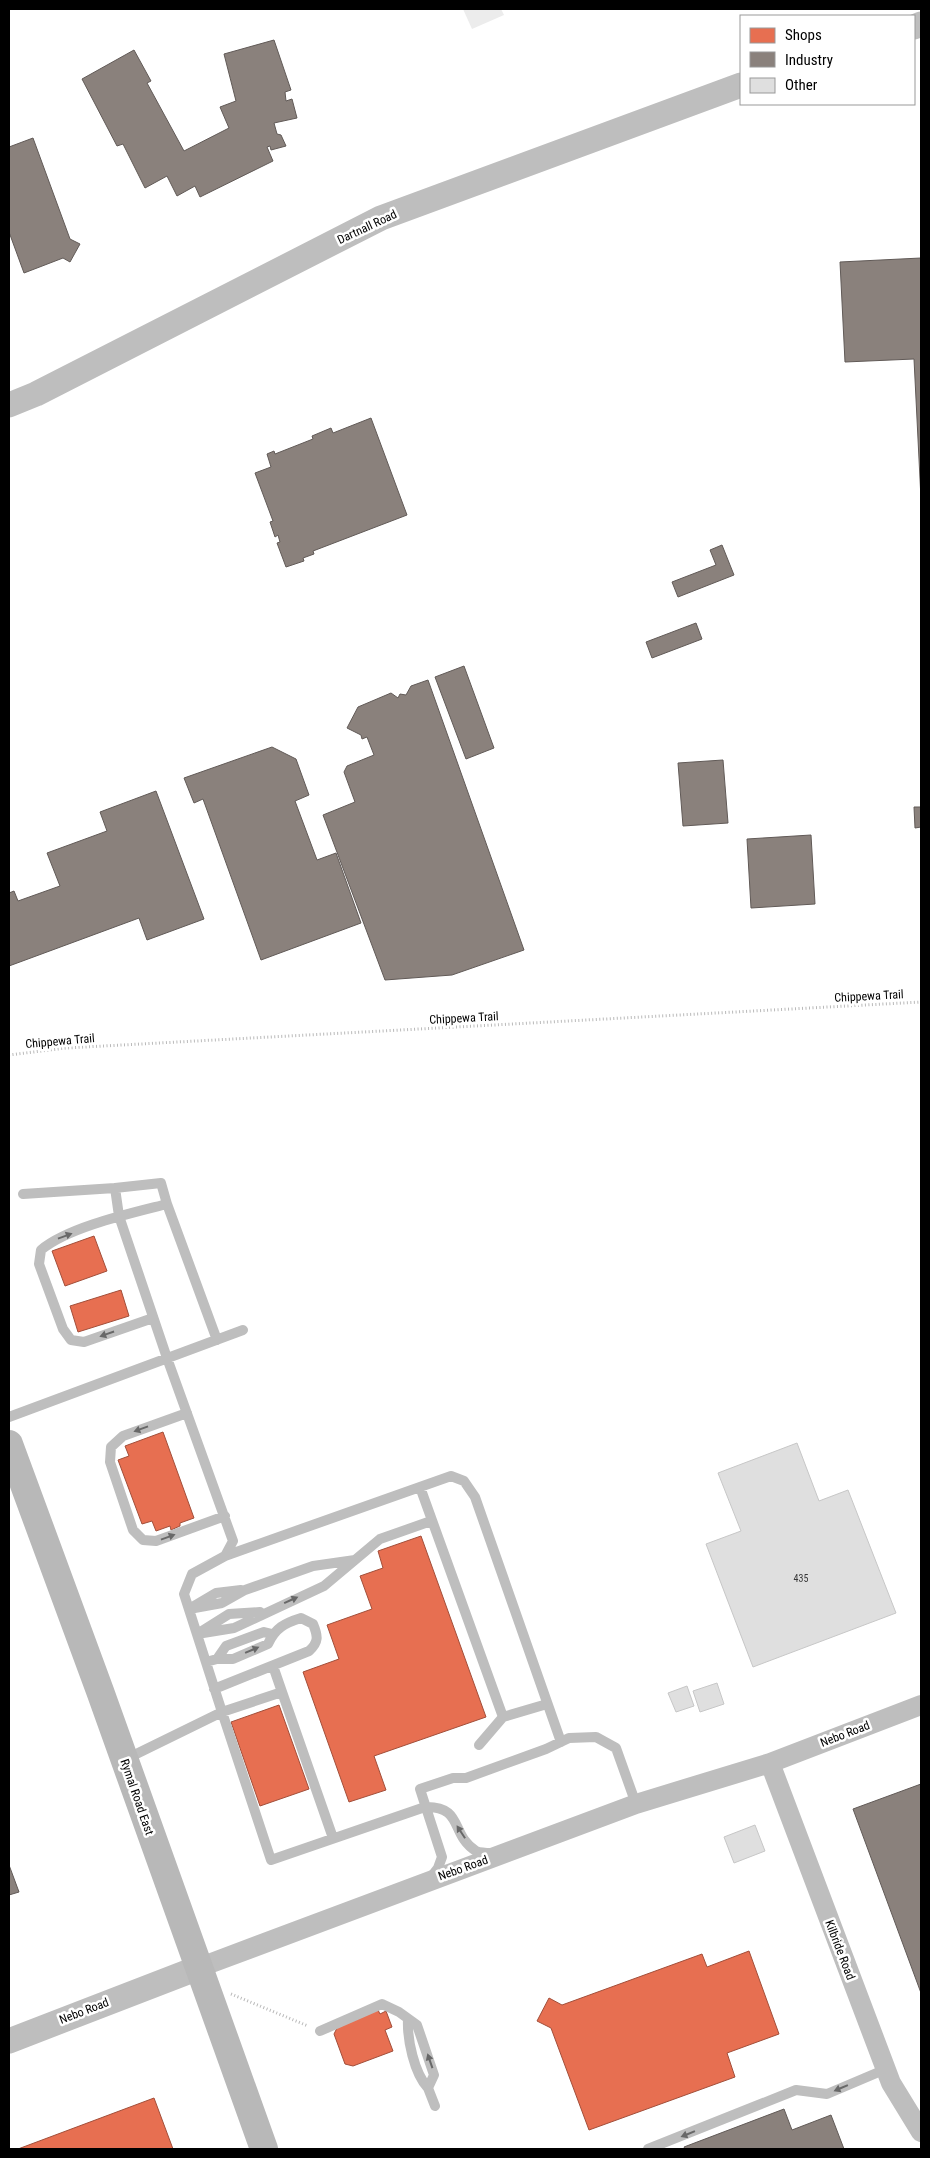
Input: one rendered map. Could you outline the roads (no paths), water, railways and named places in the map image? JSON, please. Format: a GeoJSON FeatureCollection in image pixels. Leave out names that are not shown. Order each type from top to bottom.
{"type":"FeatureCollection","features":[{"type":"Feature","properties":{"kind":"main road","name":"Rymal Road East"},"geometry":{"type":"LineString","coordinates":[[9,1444],[264,2149]]}},
{"type":"Feature","properties":{"kind":"street","name":"Dartnall Road"},"geometry":{"type":"LineString","coordinates":[[9,405],[36,394],[381,218],[740,85]]}},
{"type":"Feature","properties":{"kind":"street","name":"Nebo Road"},"geometry":{"type":"LineString","coordinates":[[9,2041],[500,1854],[636,1804],[770,1763],[921,1705]]}},
{"type":"Feature","properties":{"kind":"street","name":"Kilbride Road"},"geometry":{"type":"LineString","coordinates":[[770,1763],[891,2083],[921,2132]]}},
{"type":"Feature","properties":{"kind":"lane"},"geometry":{"type":"LineString","coordinates":[[24,1194],[161,1183],[217,1340]]}},
{"type":"Feature","properties":{"kind":"lane"},"geometry":{"type":"LineString","coordinates":[[115,1188],[119,1216],[153,1318],[233,1541],[225,1556]]}},
{"type":"Feature","properties":{"kind":"lane"},"geometry":{"type":"LineString","coordinates":[[153,1318],[84,1342],[71,1340],[62,1329],[39,1264],[41,1250],[52,1241],[119,1216],[167,1204]]}},
{"type":"Feature","properties":{"kind":"lane"},"geometry":{"type":"LineString","coordinates":[[9,1417],[242,1330]]}},
{"type":"Feature","properties":{"kind":"lane"},"geometry":{"type":"LineString","coordinates":[[187,1413],[123,1436],[111,1447],[110,1462],[133,1530],[143,1540],[156,1541],[225,1516]]}},
{"type":"Feature","properties":{"kind":"lane"},"geometry":{"type":"LineString","coordinates":[[500,1854],[477,1851],[461,1835],[450,1813],[439,1807],[425,1807],[271,1860],[248,1780],[222,1712],[184,1594],[192,1574],[225,1556],[450,1476],[464,1481],[475,1498],[561,1742]]}},
{"type":"Feature","properties":{"kind":"lane"},"geometry":{"type":"LineString","coordinates":[[420,1487],[503,1717]]}},
{"type":"Feature","properties":{"kind":"lane"},"geometry":{"type":"LineString","coordinates":[[197,1634],[234,1628],[324,1586],[380,1539],[431,1521]]}},
{"type":"Feature","properties":{"kind":"lane"},"geometry":{"type":"LineString","coordinates":[[189,1609],[222,1603],[245,1590],[314,1566],[355,1560]]}},
{"type":"Feature","properties":{"kind":"lane"},"geometry":{"type":"LineString","coordinates":[[206,1662],[217,1659],[233,1659],[268,1644],[272,1634],[286,1622],[301,1618],[313,1624],[318,1636],[316,1645],[309,1651],[214,1688]]}},
{"type":"Feature","properties":{"kind":"lane"},"geometry":{"type":"LineString","coordinates":[[273,1666],[302,1760],[333,1838]]}},
{"type":"Feature","properties":{"kind":"lane"},"geometry":{"type":"LineString","coordinates":[[124,1760],[222,1712],[282,1692]]}},
{"type":"Feature","properties":{"kind":"lane"},"geometry":{"type":"LineString","coordinates":[[479,1745],[503,1717],[548,1704]]}},
{"type":"Feature","properties":{"kind":"lane"},"geometry":{"type":"LineString","coordinates":[[428,1881],[438,1868],[442,1857],[420,1789],[453,1778],[466,1778],[570,1738],[596,1737],[616,1748],[636,1804]]}},
{"type":"Feature","properties":{"kind":"lane"},"geometry":{"type":"LineString","coordinates":[[320,2030],[382,2004],[408,2019],[418,2026],[434,2074],[428,2088],[435,2106]]}},
{"type":"Feature","properties":{"kind":"lane"},"geometry":{"type":"LineString","coordinates":[[648,2149],[796,2090],[827,2094],[886,2069]]}}]}
